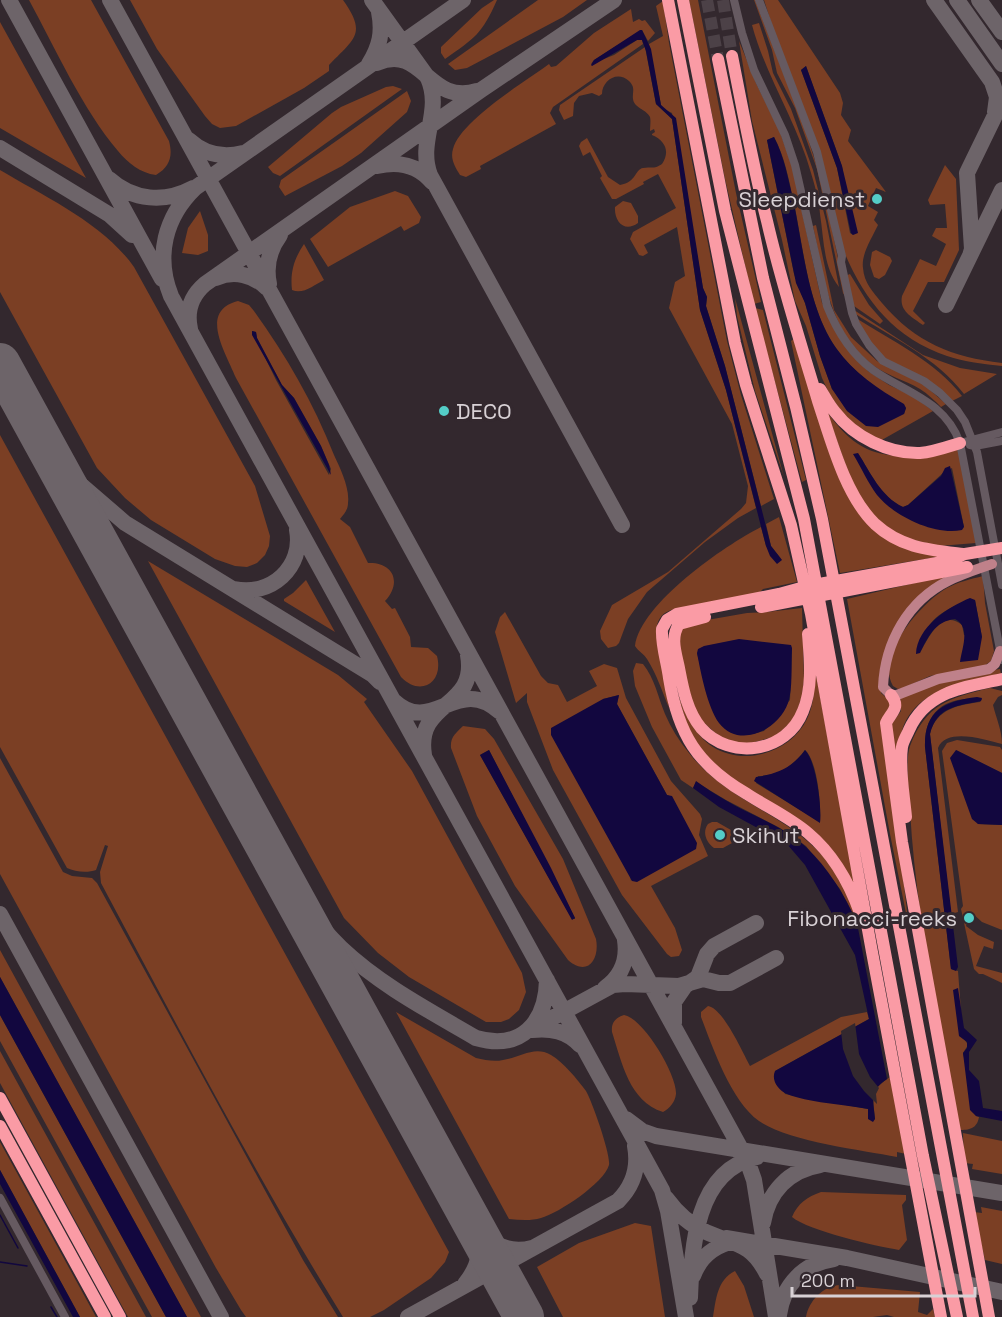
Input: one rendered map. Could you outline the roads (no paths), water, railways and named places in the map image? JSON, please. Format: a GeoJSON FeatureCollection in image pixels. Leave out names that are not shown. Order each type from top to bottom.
{"type":"FeatureCollection","features":[{"type":"Feature","properties":{"kind":"highway"},"geometry":{"type":"LineString","coordinates":[[668,0],[735,344],[791,525],[803,576],[941,1317]]}},
{"type":"Feature","properties":{"kind":"highway"},"geometry":{"type":"LineString","coordinates":[[683,0],[725,212],[804,519],[923,1156],[957,1317]]}},
{"type":"Feature","properties":{"kind":"highway"},"geometry":{"type":"LineString","coordinates":[[732,56],[766,219],[810,373],[845,476],[857,501],[869,517],[889,535],[911,546],[967,565]]}},
{"type":"Feature","properties":{"kind":"highway"},"geometry":{"type":"LineString","coordinates":[[718,59],[763,278],[822,519],[973,1317]]}},
{"type":"Feature","properties":{"kind":"highway"},"geometry":{"type":"LineString","coordinates":[[810,373],[836,414],[853,430],[878,444],[906,453],[918,453],[960,443]]}},
{"type":"Feature","properties":{"kind":"highway"},"geometry":{"type":"LineString","coordinates":[[872,952],[853,894],[842,873],[828,855],[814,839],[790,819],[720,777],[699,755],[688,739],[674,707],[662,633],[667,620],[678,614],[854,584],[948,561],[967,565],[1002,548]]}},
{"type":"Feature","properties":{"kind":"highway"},"geometry":{"type":"LineString","coordinates":[[790,596],[684,621],[674,631],[674,644],[688,706],[701,728],[720,743],[742,748],[764,747],[784,737],[802,714],[808,697],[810,680],[803,576]]}},
{"type":"Feature","properties":{"kind":"highway"},"geometry":{"type":"LineString","coordinates":[[910,890],[902,765],[902,747],[906,737],[919,712],[930,702],[952,690],[1002,679]]}},
{"type":"Feature","properties":{"kind":"highway"},"geometry":{"type":"LineString","coordinates":[[987,682],[1002,688]]}},
{"type":"Feature","properties":{"kind":"highway"},"geometry":{"type":"LineString","coordinates":[[891,695],[896,708],[886,723],[902,843],[989,1317]]}},
{"type":"Feature","properties":{"kind":"highway"},"geometry":{"type":"LineString","coordinates":[[0,1098],[120,1317]]}},
{"type":"Feature","properties":{"kind":"highway"},"geometry":{"type":"LineString","coordinates":[[0,1126],[105,1317]]}},
{"type":"Feature","properties":{"kind":"main road"},"geometry":{"type":"LineString","coordinates":[[997,563],[967,565],[951,579],[926,595],[903,620],[890,648],[883,687],[891,695],[902,694],[938,679],[989,669],[1001,656]]}},
{"type":"Feature","properties":{"kind":"street"},"geometry":{"type":"LineString","coordinates":[[734,0],[754,70],[785,135],[795,165],[827,306],[834,324],[847,344],[868,366],[913,391],[937,409],[955,429],[960,443],[1001,656]]}},
{"type":"Feature","properties":{"kind":"street"},"geometry":{"type":"LineString","coordinates":[[759,0],[817,152],[856,324],[869,345],[883,361],[924,381],[949,401],[965,422],[974,442],[1002,585]]}},
{"type":"Feature","properties":{"kind":"street"},"geometry":{"type":"LineString","coordinates":[[974,442],[1002,432]]}},
{"type":"Feature","properties":{"kind":"street"},"geometry":{"type":"LineString","coordinates":[[960,443],[1002,441]]}},
{"type":"Feature","properties":{"kind":"street"},"geometry":{"type":"LineString","coordinates":[[0,1198],[65,1317]]}},
{"type":"Feature","properties":{"kind":"waterway"},"geometry":{"type":"LineString","coordinates":[[0,1215],[18,1248]]}},
{"type":"Feature","properties":{"kind":"waterway"},"geometry":{"type":"LineString","coordinates":[[0,1262],[27,1266]]}},
{"type":"Feature","properties":{"kind":"waterway"},"geometry":{"type":"LineString","coordinates":[[51,1307],[57,1317]]}},
{"type":"Feature","properties":{"kind":"tunnel"},"geometry":{"type":"LineString","coordinates":[[707,0],[718,59]]}},
{"type":"Feature","properties":{"kind":"tunnel"},"geometry":{"type":"LineString","coordinates":[[723,0],[732,56]]}},
{"type":"Feature","properties":{"kind":"place","name":"Sleepdienst"},"geometry":{"type":"Point","coordinates":[877,199]}},
{"type":"Feature","properties":{"kind":"place","name":"DECO"},"geometry":{"type":"Point","coordinates":[444,411]}},
{"type":"Feature","properties":{"kind":"place","name":"Skihut"},"geometry":{"type":"Point","coordinates":[720,835]}},
{"type":"Feature","properties":{"kind":"place","name":"Fibonacci-reeks"},"geometry":{"type":"Point","coordinates":[969,918]}}]}
